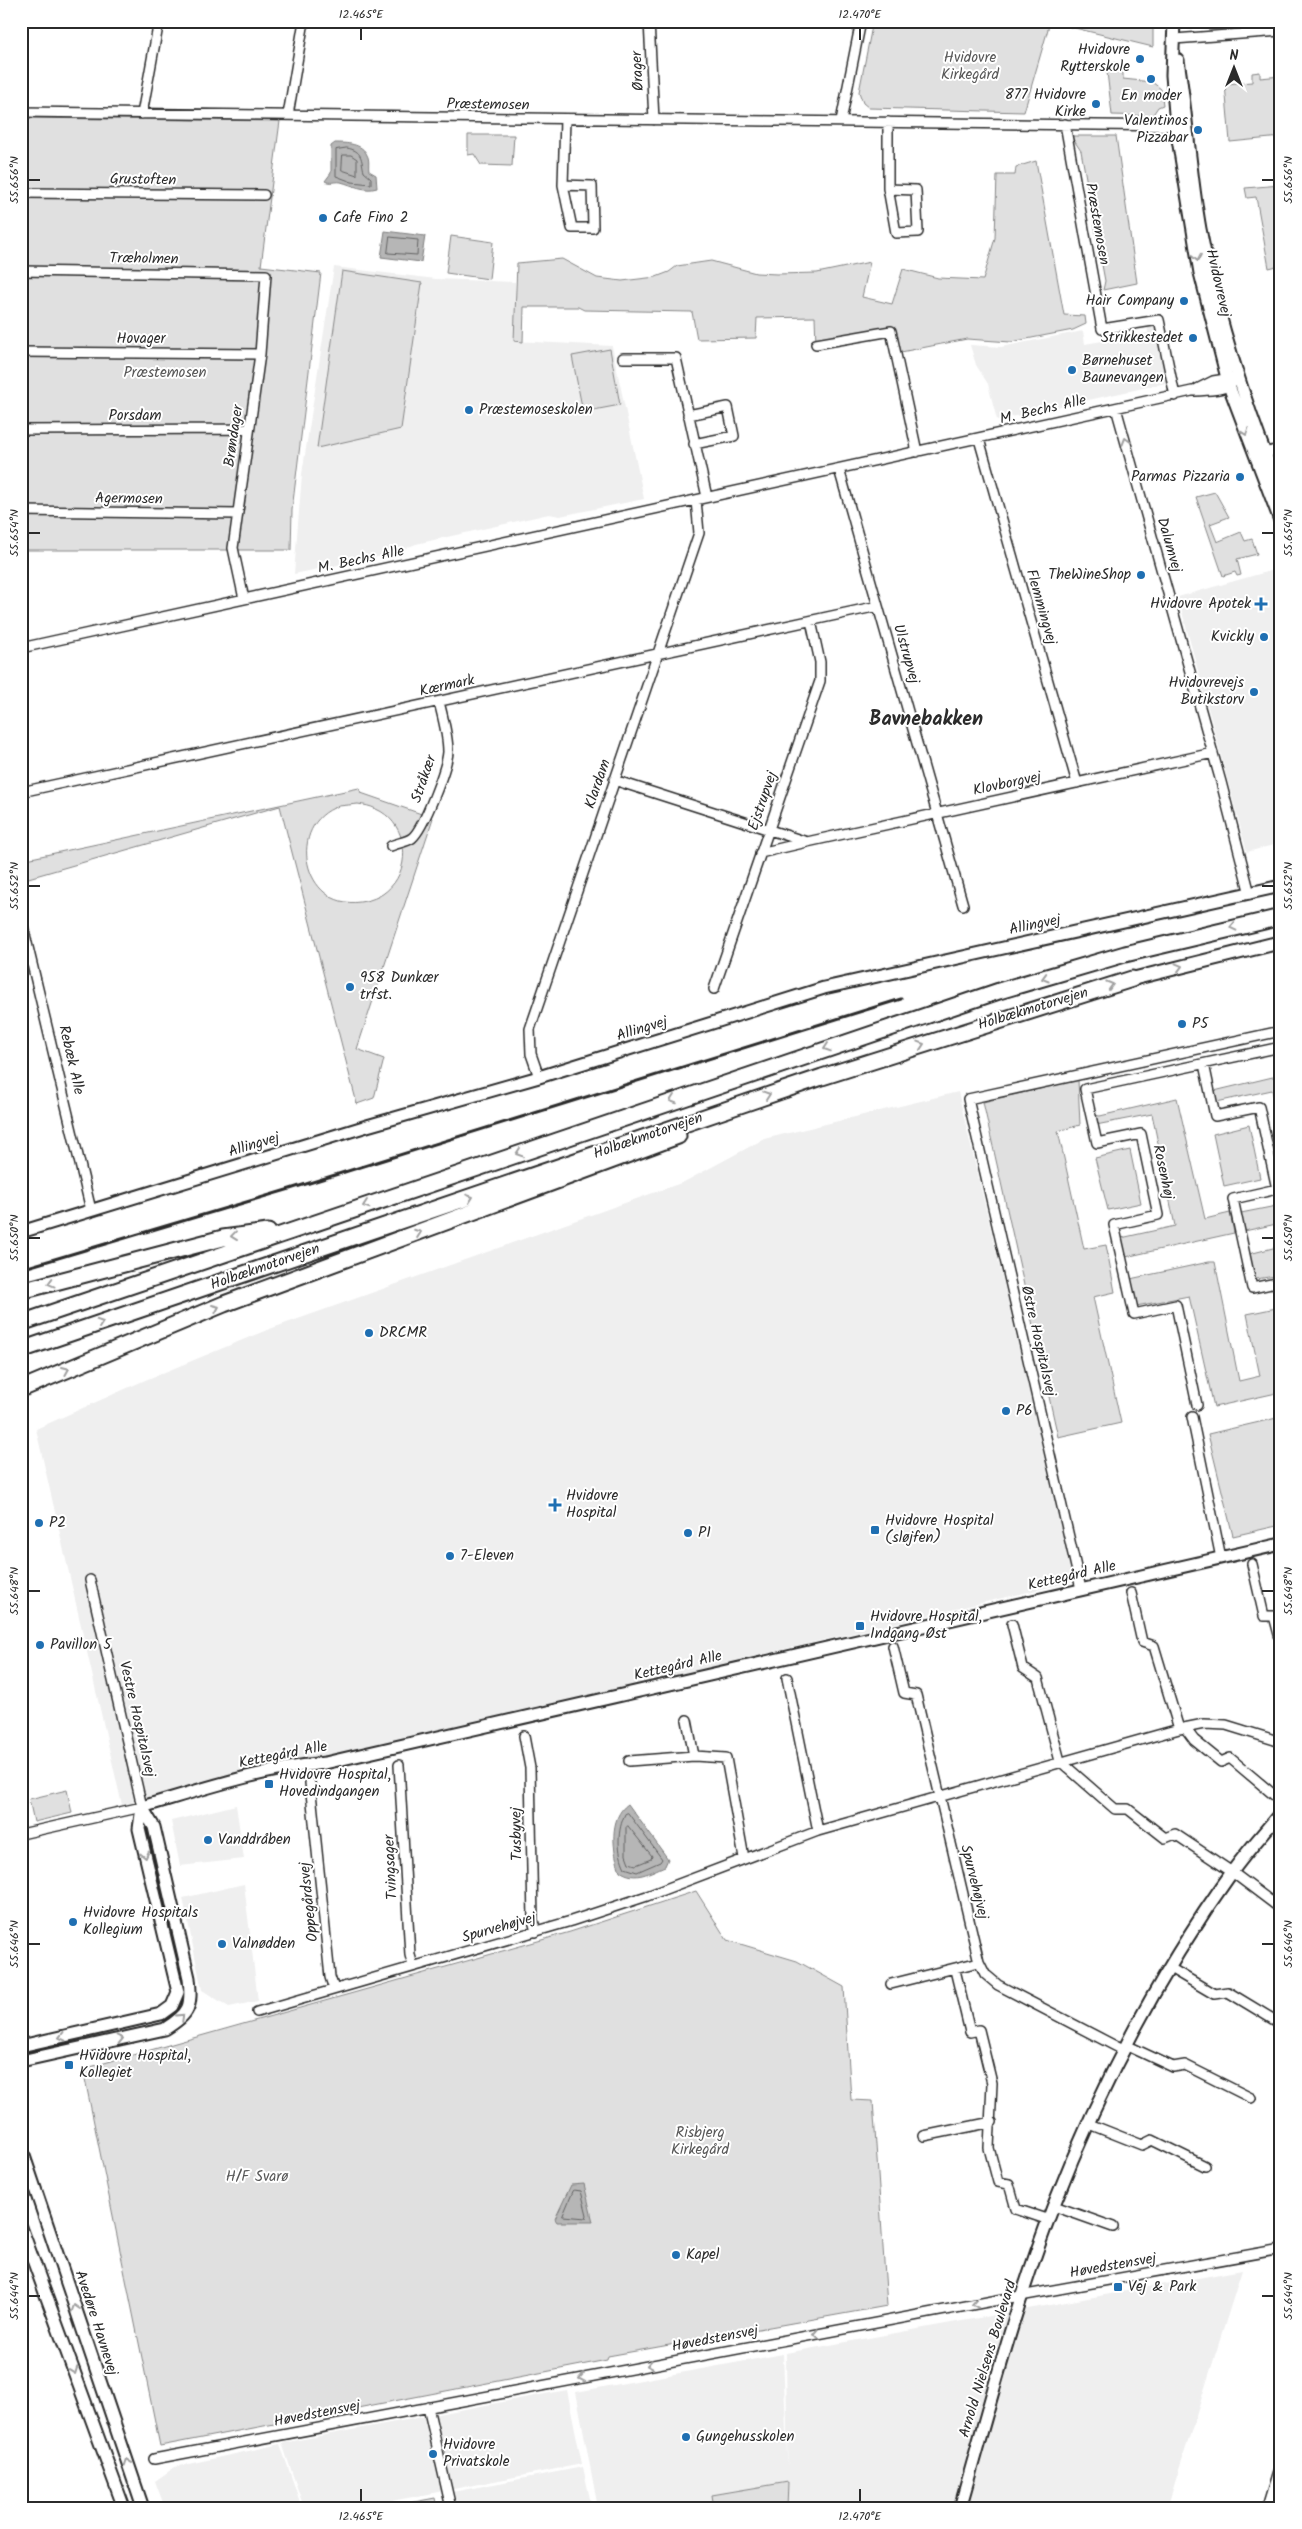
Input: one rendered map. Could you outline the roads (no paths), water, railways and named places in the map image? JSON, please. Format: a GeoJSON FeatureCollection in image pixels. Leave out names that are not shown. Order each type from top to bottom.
{"type":"FeatureCollection","features":[{"type":"Feature","properties":{"kind":"highway","name":"Holbækmotorvejen"},"geometry":{"type":"LineString","coordinates":[[21,1322],[999,991],[1125,954],[1281,917]]}},
{"type":"Feature","properties":{"kind":"highway","name":"Holbækmotorvejen"},"geometry":{"type":"LineString","coordinates":[[21,1350],[744,1103],[1033,1008],[1132,979]]}},
{"type":"Feature","properties":{"kind":"highway"},"geometry":{"type":"LineString","coordinates":[[21,1389],[224,1304],[688,1132],[744,1103]]}},
{"type":"Feature","properties":{"kind":"highway"},"geometry":{"type":"LineString","coordinates":[[21,1292],[223,1238],[299,1228]]}},
{"type":"Feature","properties":{"kind":"main road","name":"Holbækmotorvejen"},"geometry":{"type":"LineString","coordinates":[[1132,979],[1281,942]]}},
{"type":"Feature","properties":{"kind":"street"},"geometry":{"type":"LineString","coordinates":[[142,114],[159,21]]}},
{"type":"Feature","properties":{"kind":"street"},"geometry":{"type":"LineString","coordinates":[[288,115],[304,21]]}},
{"type":"Feature","properties":{"kind":"street","name":"Ørager"},"geometry":{"type":"LineString","coordinates":[[649,21],[654,120]]}},
{"type":"Feature","properties":{"kind":"street"},"geometry":{"type":"LineString","coordinates":[[841,121],[861,21]]}},
{"type":"Feature","properties":{"kind":"street","name":"Hvidovrevej"},"geometry":{"type":"LineString","coordinates":[[1174,21],[1172,75],[1200,273],[1231,381],[1260,455],[1281,523]]}},
{"type":"Feature","properties":{"kind":"street"},"geometry":{"type":"LineString","coordinates":[[1174,39],[1281,31]]}},
{"type":"Feature","properties":{"kind":"street","name":"Præstemosen"},"geometry":{"type":"LineString","coordinates":[[21,112],[1180,126]]}},
{"type":"Feature","properties":{"kind":"street"},"geometry":{"type":"LineString","coordinates":[[563,185],[592,186],[593,228],[572,228],[563,185],[565,119]]}},
{"type":"Feature","properties":{"kind":"street"},"geometry":{"type":"LineString","coordinates":[[888,122],[888,190],[896,233],[918,232],[916,190],[888,190]]}},
{"type":"Feature","properties":{"kind":"street","name":"Præstemosen"},"geometry":{"type":"LineString","coordinates":[[1064,124],[1102,329],[1160,320],[1174,396]]}},
{"type":"Feature","properties":{"kind":"street","name":"Grustoften"},"geometry":{"type":"LineString","coordinates":[[21,193],[264,195]]}},
{"type":"Feature","properties":{"kind":"street","name":"Træholmen"},"geometry":{"type":"LineString","coordinates":[[21,271],[266,275]]}},
{"type":"Feature","properties":{"kind":"street","name":"Brøndager"},"geometry":{"type":"LineString","coordinates":[[244,600],[233,555],[260,354],[266,275]]}},
{"type":"Feature","properties":{"kind":"street"},"geometry":{"type":"LineString","coordinates":[[816,344],[892,331],[917,452]]}},
{"type":"Feature","properties":{"kind":"street","name":"Hovager"},"geometry":{"type":"LineString","coordinates":[[21,352],[260,354]]}},
{"type":"Feature","properties":{"kind":"street"},"geometry":{"type":"LineString","coordinates":[[623,358],[676,358],[707,497]]}},
{"type":"Feature","properties":{"kind":"street","name":"M. Bechs Alle"},"geometry":{"type":"LineString","coordinates":[[21,648],[1174,396],[1231,381]]}},
{"type":"Feature","properties":{"kind":"street"},"geometry":{"type":"LineString","coordinates":[[688,415],[728,406],[734,436],[694,444]]}},
{"type":"Feature","properties":{"kind":"street","name":"Dalumvej"},"geometry":{"type":"LineString","coordinates":[[1116,408],[1213,753],[1250,894]]}},
{"type":"Feature","properties":{"kind":"street","name":"Porsdam"},"geometry":{"type":"LineString","coordinates":[[21,430],[249,429]]}},
{"type":"Feature","properties":{"kind":"street","name":"Flemmingvej"},"geometry":{"type":"LineString","coordinates":[[979,439],[1077,783]]}},
{"type":"Feature","properties":{"kind":"street"},"geometry":{"type":"LineString","coordinates":[[1260,455],[1281,448]]}},
{"type":"Feature","properties":{"kind":"street","name":"Hvidovrevej"},"geometry":{"type":"LineString","coordinates":[[1260,455],[1281,494]]}},
{"type":"Feature","properties":{"kind":"street","name":"Ulstrupvej"},"geometry":{"type":"LineString","coordinates":[[840,469],[963,905]]}},
{"type":"Feature","properties":{"kind":"street","name":"Klardam"},"geometry":{"type":"LineString","coordinates":[[539,1077],[531,1054],[530,1029],[699,533],[696,500]]}},
{"type":"Feature","properties":{"kind":"street","name":"Agermosen"},"geometry":{"type":"LineString","coordinates":[[21,511],[237,514]]}},
{"type":"Feature","properties":{"kind":"street","name":"Kærmark"},"geometry":{"type":"LineString","coordinates":[[21,792],[656,656],[878,606]]}},
{"type":"Feature","properties":{"kind":"street","name":"Ejstrupvej"},"geometry":{"type":"LineString","coordinates":[[714,989],[820,681],[820,662],[811,621]]}},
{"type":"Feature","properties":{"kind":"street","name":"Stråkær"},"geometry":{"type":"LineString","coordinates":[[390,846],[411,839],[420,830],[443,771],[448,755],[448,743],[439,702]]}},
{"type":"Feature","properties":{"kind":"street","name":"Klovborgvej"},"geometry":{"type":"LineString","coordinates":[[760,853],[1213,753]]}},
{"type":"Feature","properties":{"kind":"street","name":"Klovborgvej"},"geometry":{"type":"LineString","coordinates":[[614,780],[807,842]]}},
{"type":"Feature","properties":{"kind":"street","name":"Allingvej"},"geometry":{"type":"LineString","coordinates":[[21,1232],[539,1077],[824,988],[1281,886]]}},
{"type":"Feature","properties":{"kind":"street","name":"Rebæk Alle"},"geometry":{"type":"LineString","coordinates":[[21,918],[91,1210]]}},
{"type":"Feature","properties":{"kind":"street","name":"Østre Hospitalsvej"},"geometry":{"type":"LineString","coordinates":[[1082,1589],[968,1099],[1281,1031]]}},
{"type":"Feature","properties":{"kind":"street","name":"Rosenhøj"},"geometry":{"type":"LineString","coordinates":[[1197,1406],[1176,1306],[1134,1314],[1114,1224],[1158,1215],[1140,1134],[1097,1143],[1085,1089],[1281,1047]]}},
{"type":"Feature","properties":{"kind":"street"},"geometry":{"type":"LineString","coordinates":[[1204,1064],[1215,1116],[1259,1107],[1277,1189],[1233,1199],[1252,1288],[1281,1282]]}},
{"type":"Feature","properties":{"kind":"street"},"geometry":{"type":"LineString","coordinates":[[1192,1417],[1221,1558]]}},
{"type":"Feature","properties":{"kind":"street","name":"Kettegård Alle"},"geometry":{"type":"LineString","coordinates":[[21,1834],[142,1807],[210,1785],[285,1767],[325,1763],[1281,1544]]}},
{"type":"Feature","properties":{"kind":"street"},"geometry":{"type":"LineString","coordinates":[[1252,1564],[1264,1616],[1274,1616],[1281,1642]]}},
{"type":"Feature","properties":{"kind":"street","name":"Vestre Hospitalsvej"},"geometry":{"type":"LineString","coordinates":[[90,1580],[142,1807]]}},
{"type":"Feature","properties":{"kind":"street"},"geometry":{"type":"LineString","coordinates":[[1131,1593],[1142,1642],[1154,1646],[1182,1729],[1221,1762],[1230,1758],[1281,1801]]}},
{"type":"Feature","properties":{"kind":"street"},"geometry":{"type":"LineString","coordinates":[[1012,1624],[1023,1668],[1038,1678],[1060,1761],[1115,1809],[1128,1809],[1165,1838],[1176,1834],[1232,1872],[1281,1909]]}},
{"type":"Feature","properties":{"kind":"street","name":"Spurvehøjvej"},"geometry":{"type":"LineString","coordinates":[[893,1646],[904,1693],[916,1695],[980,1962],[985,1974],[998,1985],[1125,2048]]}},
{"type":"Feature","properties":{"kind":"street"},"geometry":{"type":"LineString","coordinates":[[788,1678],[818,1831]]}},
{"type":"Feature","properties":{"kind":"street"},"geometry":{"type":"LineString","coordinates":[[687,1720],[694,1756]]}},
{"type":"Feature","properties":{"kind":"street","name":"Spurvehøjvej"},"geometry":{"type":"LineString","coordinates":[[257,2012],[536,1932],[647,1896],[818,1831],[1060,1761],[1204,1724],[1226,1725],[1281,1742]]}},
{"type":"Feature","properties":{"kind":"street","name":"Tusbyvej"},"geometry":{"type":"LineString","coordinates":[[524,1736],[530,1768],[532,1920],[536,1932]]}},
{"type":"Feature","properties":{"kind":"street"},"geometry":{"type":"LineString","coordinates":[[629,1761],[694,1756],[726,1758],[744,1858]]}},
{"type":"Feature","properties":{"kind":"street","name":"Tvingsager"},"geometry":{"type":"LineString","coordinates":[[399,1765],[410,1955],[413,1966]]}},
{"type":"Feature","properties":{"kind":"street","name":"Oppegårdsvej"},"geometry":{"type":"LineString","coordinates":[[310,1783],[330,1977],[334,1989]]}},
{"type":"Feature","properties":{"kind":"street"},"geometry":{"type":"LineString","coordinates":[[21,2046],[161,2014],[172,2006],[178,1992],[139,1829],[142,1807]]}},
{"type":"Feature","properties":{"kind":"street"},"geometry":{"type":"LineString","coordinates":[[21,2061],[165,2029],[187,2012],[191,2000],[188,1978],[154,1827],[142,1807]]}},
{"type":"Feature","properties":{"kind":"street","name":"Arnold Nielsens Boulevard"},"geometry":{"type":"LineString","coordinates":[[960,2508],[1023,2295],[1054,2206],[1089,2124],[1125,2048],[1170,1968],[1232,1872],[1281,1812]]}},
{"type":"Feature","properties":{"kind":"street"},"geometry":{"type":"LineString","coordinates":[[891,1984],[955,1970],[980,1962]]}},
{"type":"Feature","properties":{"kind":"street"},"geometry":{"type":"LineString","coordinates":[[1170,1968],[1214,1994],[1228,1992],[1281,2024]]}},
{"type":"Feature","properties":{"kind":"street"},"geometry":{"type":"LineString","coordinates":[[955,1970],[970,2032],[979,2030],[992,2083],[992,2122],[989,2148],[998,2182],[1009,2184],[1016,2209],[1049,2220]]}},
{"type":"Feature","properties":{"kind":"street"},"geometry":{"type":"LineString","coordinates":[[1125,2048],[1172,2067],[1185,2065],[1251,2098]]}},
{"type":"Feature","properties":{"kind":"street"},"geometry":{"type":"LineString","coordinates":[[924,2136],[992,2122]]}},
{"type":"Feature","properties":{"kind":"street"},"geometry":{"type":"LineString","coordinates":[[1089,2124],[1142,2145],[1152,2140],[1204,2166]]}},
{"type":"Feature","properties":{"kind":"street","name":"Avedøre Havnevej"},"geometry":{"type":"LineString","coordinates":[[21,2147],[143,2508]]}},
{"type":"Feature","properties":{"kind":"street"},"geometry":{"type":"LineString","coordinates":[[1054,2206],[1113,2227]]}},
{"type":"Feature","properties":{"kind":"street"},"geometry":{"type":"LineString","coordinates":[[21,2227],[124,2508]]}},
{"type":"Feature","properties":{"kind":"street","name":"Høvedstensvej"},"geometry":{"type":"LineString","coordinates":[[154,2459],[1023,2295],[1281,2249]]}},
{"type":"Feature","properties":{"kind":"street"},"geometry":{"type":"LineString","coordinates":[[428,2407],[451,2508]]}},
{"type":"Feature","properties":{"kind":"street"},"geometry":{"type":"LineString","coordinates":[[1267,2508],[1281,2462]]}},
{"type":"Feature","properties":{"kind":"water"},"geometry":{"type":"Polygon","coordinates":[[[335,143],[353,144],[365,151],[369,171],[376,175],[377,188],[363,189],[341,182],[325,181],[331,173],[331,146],[335,143]]]}},
{"type":"Feature","properties":{"kind":"water"},"geometry":{"type":"Polygon","coordinates":[[[385,231],[425,236],[421,262],[381,257],[385,231]]]}},
{"type":"Feature","properties":{"kind":"water"},"geometry":{"type":"Polygon","coordinates":[[[628,1804],[668,1859],[665,1866],[643,1875],[632,1876],[620,1871],[615,1854],[614,1836],[617,1818],[628,1804]]]}},
{"type":"Feature","properties":{"kind":"water"},"geometry":{"type":"Polygon","coordinates":[[[584,2184],[593,2222],[557,2222],[555,2219],[571,2185],[584,2184]]]}},
{"type":"Feature","properties":{"kind":"railway"},"geometry":{"type":"LineString","coordinates":[[21,1269],[290,1189],[901,999]]}},
{"type":"Feature","properties":{"kind":"place","name":"Hvidovre Rytterskole"},"geometry":{"type":"Point","coordinates":[1140,59]}},
{"type":"Feature","properties":{"kind":"place","name":"En moder"},"geometry":{"type":"Point","coordinates":[1151,79]}},
{"type":"Feature","properties":{"kind":"place","name":"877 Hvidovre Kirke"},"geometry":{"type":"Point","coordinates":[1096,104]}},
{"type":"Feature","properties":{"kind":"place","name":"Valentinos Pizzabar"},"geometry":{"type":"Point","coordinates":[1198,130]}},
{"type":"Feature","properties":{"kind":"place","name":"Cafe Fino 2"},"geometry":{"type":"Point","coordinates":[323,218]}},
{"type":"Feature","properties":{"kind":"place","name":"Hair Company"},"geometry":{"type":"Point","coordinates":[1184,301]}},
{"type":"Feature","properties":{"kind":"place","name":"Strikkestedet"},"geometry":{"type":"Point","coordinates":[1193,338]}},
{"type":"Feature","properties":{"kind":"place","name":"Børnehuset Baunevangen"},"geometry":{"type":"Point","coordinates":[1072,370]}},
{"type":"Feature","properties":{"kind":"place","name":"Præstemoseskolen"},"geometry":{"type":"Point","coordinates":[469,410]}},
{"type":"Feature","properties":{"kind":"place","name":"Parmas Pizzaria"},"geometry":{"type":"Point","coordinates":[1240,477]}},
{"type":"Feature","properties":{"kind":"place","name":"TheWineShop"},"geometry":{"type":"Point","coordinates":[1141,575]}},
{"type":"Feature","properties":{"kind":"place","name":"Hvidovre Apotek"},"geometry":{"type":"Point","coordinates":[1261,604]}},
{"type":"Feature","properties":{"kind":"place","name":"Kvickly"},"geometry":{"type":"Point","coordinates":[1264,637]}},
{"type":"Feature","properties":{"kind":"place","name":"Hvidovrevejs Butikstorv"},"geometry":{"type":"Point","coordinates":[1254,692]}},
{"type":"Feature","properties":{"kind":"place","name":"958 Dunkær trfst."},"geometry":{"type":"Point","coordinates":[350,987]}},
{"type":"Feature","properties":{"kind":"place","name":"P5"},"geometry":{"type":"Point","coordinates":[1182,1024]}},
{"type":"Feature","properties":{"kind":"place","name":"DRCMR"},"geometry":{"type":"Point","coordinates":[369,1333]}},
{"type":"Feature","properties":{"kind":"place","name":"P6"},"geometry":{"type":"Point","coordinates":[1006,1411]}},
{"type":"Feature","properties":{"kind":"place","name":"Hvidovre Hospital"},"geometry":{"type":"Point","coordinates":[555,1505]}},
{"type":"Feature","properties":{"kind":"place","name":"P2"},"geometry":{"type":"Point","coordinates":[39,1523]}},
{"type":"Feature","properties":{"kind":"place","name":"Hvidovre Hospital (sløjfen)"},"geometry":{"type":"Point","coordinates":[875,1530]}},
{"type":"Feature","properties":{"kind":"place","name":"P1"},"geometry":{"type":"Point","coordinates":[688,1533]}},
{"type":"Feature","properties":{"kind":"place","name":"7-Eleven"},"geometry":{"type":"Point","coordinates":[450,1556]}},
{"type":"Feature","properties":{"kind":"place","name":"Hvidovre Hospital, Indgang Øst"},"geometry":{"type":"Point","coordinates":[860,1626]}},
{"type":"Feature","properties":{"kind":"place","name":"Pavillon 5"},"geometry":{"type":"Point","coordinates":[40,1645]}},
{"type":"Feature","properties":{"kind":"place","name":"Hvidovre Hospital, Hovedindgangen"},"geometry":{"type":"Point","coordinates":[269,1784]}},
{"type":"Feature","properties":{"kind":"place","name":"Vanddråben"},"geometry":{"type":"Point","coordinates":[208,1840]}},
{"type":"Feature","properties":{"kind":"place","name":"Hvidovre Hospitals Kollegium"},"geometry":{"type":"Point","coordinates":[73,1922]}},
{"type":"Feature","properties":{"kind":"place","name":"Valnødden"},"geometry":{"type":"Point","coordinates":[222,1944]}},
{"type":"Feature","properties":{"kind":"place","name":"Hvidovre Hospital, Kollegiet"},"geometry":{"type":"Point","coordinates":[69,2065]}},
{"type":"Feature","properties":{"kind":"place","name":"Kapel"},"geometry":{"type":"Point","coordinates":[676,2255]}},
{"type":"Feature","properties":{"kind":"place","name":"Vej & Park"},"geometry":{"type":"Point","coordinates":[1118,2287]}},
{"type":"Feature","properties":{"kind":"place","name":"Gungehusskolen"},"geometry":{"type":"Point","coordinates":[686,2437]}},
{"type":"Feature","properties":{"kind":"place","name":"Hvidovre Privatskole"},"geometry":{"type":"Point","coordinates":[433,2454]}},
{"type":"Feature","properties":{"kind":"district","name":"Bavnebakken"},"geometry":{"type":"Point","coordinates":[926,720]}},
{"type":"Feature","properties":{"kind":"park label","name":"Hvidovre Kirkegård"},"geometry":{"type":"Point","coordinates":[970,66]}},
{"type":"Feature","properties":{"kind":"park label","name":"Risbjerg Kirkegård"},"geometry":{"type":"Point","coordinates":[700,2142]}},
{"type":"Feature","properties":{"kind":"park label","name":"H/F Svarø"},"geometry":{"type":"Point","coordinates":[257,2177]}}]}
